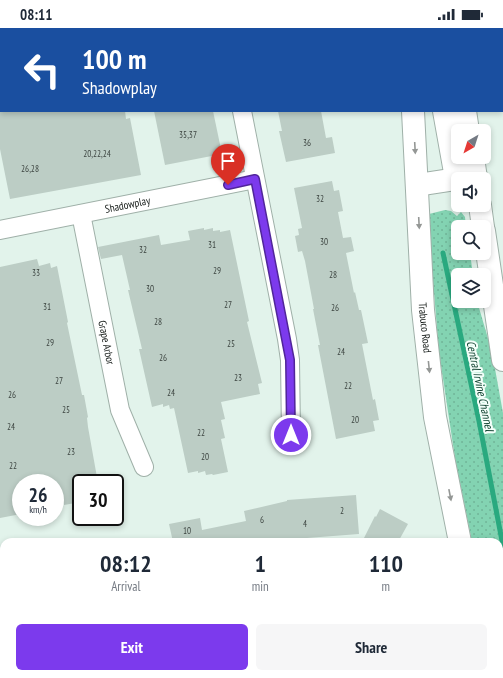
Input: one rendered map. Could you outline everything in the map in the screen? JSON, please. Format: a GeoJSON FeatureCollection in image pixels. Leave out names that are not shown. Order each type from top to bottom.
{"type":"FeatureCollection","features":[{"type":"Feature","properties":{"kind":"main road","name":"Trabuco Road"},"geometry":{"type":"LineString","coordinates":[[413,112],[423,310],[435,417],[459,538]]}},
{"type":"Feature","properties":{"kind":"main road"},"geometry":{"type":"LineString","coordinates":[[444,112],[470,172]]}},
{"type":"Feature","properties":{"kind":"main road"},"geometry":{"type":"LineString","coordinates":[[465,112],[467,124]]}},
{"type":"Feature","properties":{"kind":"main road"},"geometry":{"type":"LineString","coordinates":[[417,184],[451,177]]}},
{"type":"Feature","properties":{"kind":"main road"},"geometry":{"type":"LineString","coordinates":[[488,260],[503,360]]}},
{"type":"Feature","properties":{"kind":"street"},"geometry":{"type":"LineString","coordinates":[[242,112],[290,360],[291,435]]}},
{"type":"Feature","properties":{"kind":"street","name":"Shadowplay"},"geometry":{"type":"LineString","coordinates":[[0,230],[255,179]]}},
{"type":"Feature","properties":{"kind":"street","name":"Grape Arbor"},"geometry":{"type":"LineString","coordinates":[[81,214],[120,410],[144,467]]}},
{"type":"Feature","properties":{"kind":"green space"},"geometry":{"type":"Polygon","coordinates":[[[445,210],[451,211],[457,216],[461,212],[465,220],[451,220],[451,260],[471,260],[472,268],[451,268],[451,308],[479,308],[492,352],[503,413],[503,538],[471,538],[455,458],[439,352],[429,214],[445,210]]]}},
{"type":"Feature","properties":{"kind":"building"},"geometry":{"type":"Polygon","coordinates":[[[0,112],[125,112],[126,119],[130,118],[141,175],[10,199],[0,149],[0,112]]]}},
{"type":"Feature","properties":{"kind":"building"},"geometry":{"type":"Polygon","coordinates":[[[154,112],[213,112],[222,154],[165,165],[154,112]]]}},
{"type":"Feature","properties":{"kind":"building"},"geometry":{"type":"Polygon","coordinates":[[[278,112],[321,112],[326,138],[332,137],[335,153],[286,162],[279,131],[282,131],[278,112]]]}},
{"type":"Feature","properties":{"kind":"building"},"geometry":{"type":"Polygon","coordinates":[[[332,181],[334,191],[339,190],[343,211],[338,212],[343,238],[351,237],[354,251],[346,253],[354,293],[355,292],[359,310],[361,310],[368,343],[362,344],[373,400],[375,399],[379,420],[373,421],[375,431],[336,439],[318,345],[320,345],[305,261],[302,251],[298,252],[295,236],[299,235],[298,229],[302,228],[294,188],[332,181]]]}},
{"type":"Feature","properties":{"kind":"building"},"geometry":{"type":"Polygon","coordinates":[[[204,228],[204,230],[213,228],[213,231],[220,230],[220,232],[230,230],[249,321],[247,322],[262,383],[258,384],[260,394],[221,402],[225,419],[221,420],[225,438],[221,439],[228,472],[213,475],[206,475],[205,471],[188,473],[174,408],[170,409],[169,405],[163,407],[163,404],[152,407],[139,349],[142,349],[128,290],[130,290],[122,255],[101,259],[98,247],[159,235],[161,245],[190,240],[188,231],[204,228]]]}},
{"type":"Feature","properties":{"kind":"building"},"geometry":{"type":"Polygon","coordinates":[[[37,259],[39,266],[50,263],[51,268],[57,266],[82,395],[84,395],[96,474],[72,474],[72,504],[64,505],[64,474],[12,474],[12,516],[0,518],[0,267],[37,259]]]}},
{"type":"Feature","properties":{"kind":"building"},"geometry":{"type":"Polygon","coordinates":[[[356,495],[359,534],[307,538],[172,538],[169,524],[200,518],[202,530],[246,521],[244,511],[287,500],[356,495]]]}},
{"type":"Feature","properties":{"kind":"building"},"geometry":{"type":"Polygon","coordinates":[[[380,509],[408,524],[400,538],[364,538],[375,516],[376,517],[380,509]]]}},
{"type":"Feature","properties":{"kind":"waterway","name":"Central Irvine Channel"},"geometry":{"type":"LineString","coordinates":[[443,253],[479,421],[501,538]]}},
{"type":"Feature","properties":{"kind":"route"},"geometry":{"type":"LineString","coordinates":[[228,185],[255,179],[290,360],[291,435]]}}]}
